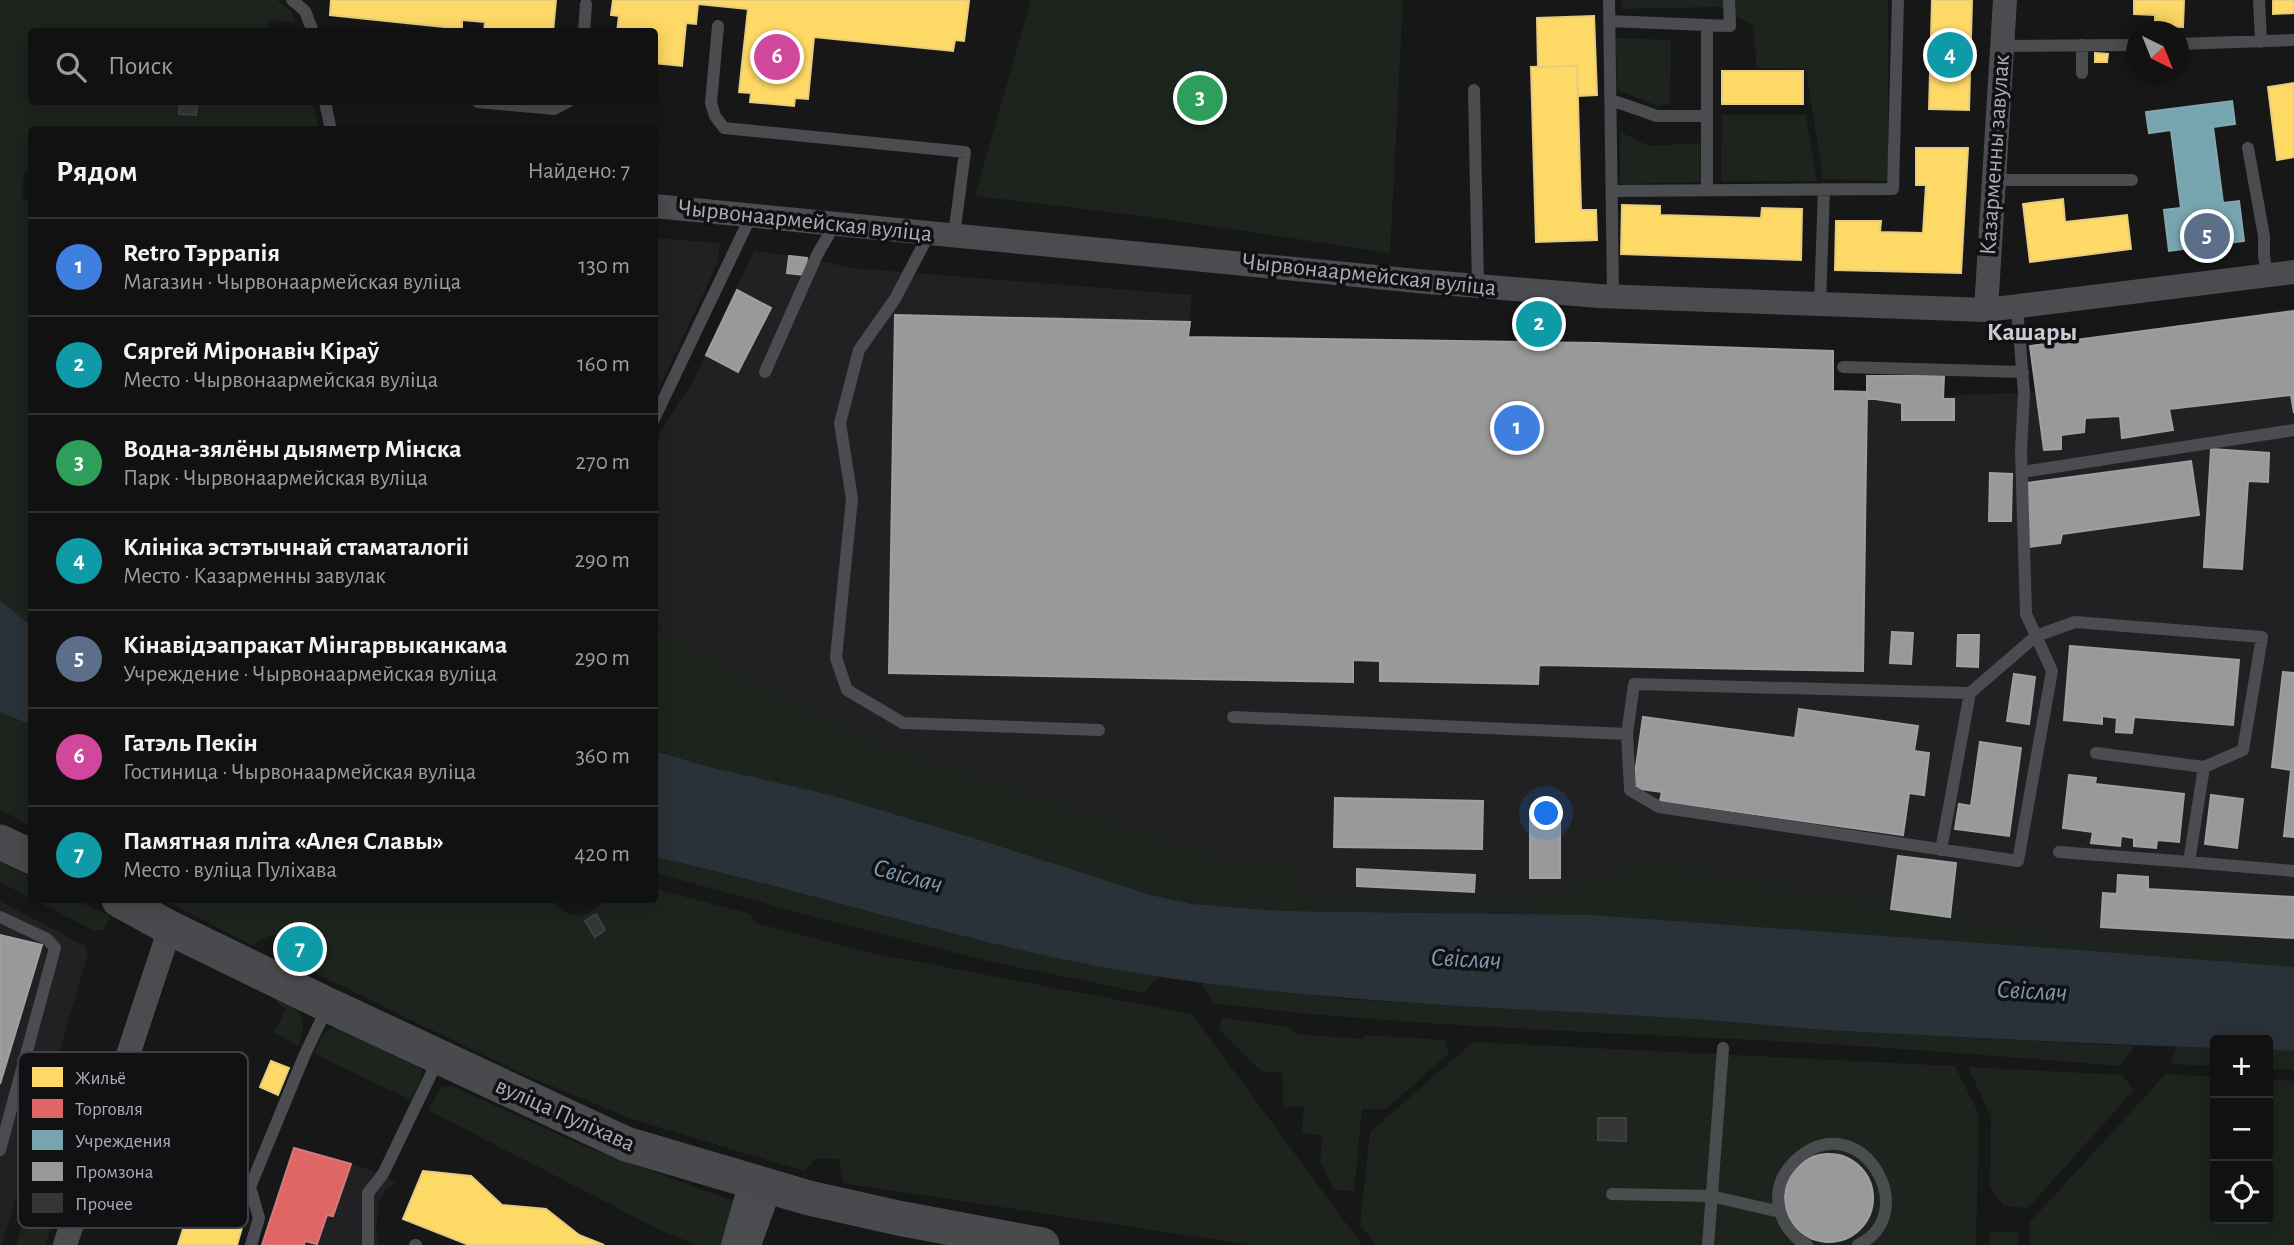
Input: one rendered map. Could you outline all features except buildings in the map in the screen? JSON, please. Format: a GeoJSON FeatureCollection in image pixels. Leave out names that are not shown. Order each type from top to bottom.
{"type":"FeatureCollection","features":[{"type":"Feature","properties":{"kind":"street","name":"Казарменны завулак"},"geometry":{"type":"LineString","coordinates":[[1986,310],[2005,0]]}},
{"type":"Feature","properties":{"kind":"street","name":"Чырвонаармейская вуліца"},"geometry":{"type":"LineString","coordinates":[[658,206],[1478,286],[1613,296],[1986,310],[2294,272]]}},
{"type":"Feature","properties":{"kind":"street"},"geometry":{"type":"LineString","coordinates":[[0,842],[28,855]]}},
{"type":"Feature","properties":{"kind":"street","name":"вуліца Пуліхава"},"geometry":{"type":"LineString","coordinates":[[124,903],[170,928],[439,1059],[626,1144],[760,1185],[898,1218],[1042,1245]]}},
{"type":"Feature","properties":{"kind":"street"},"geometry":{"type":"LineString","coordinates":[[129,1052],[170,928]]}},
{"type":"Feature","properties":{"kind":"street"},"geometry":{"type":"LineString","coordinates":[[733,1245],[760,1185]]}},
{"type":"Feature","properties":{"kind":"street"},"geometry":{"type":"LineString","coordinates":[[749,1245],[760,1185]]}},
{"type":"Feature","properties":{"kind":"street"},"geometry":{"type":"LineString","coordinates":[[65,1245],[71,1228]]}},
{"type":"Feature","properties":{"kind":"lane"},"geometry":{"type":"LineString","coordinates":[[292,0],[305,11],[311,28]]}},
{"type":"Feature","properties":{"kind":"lane"},"geometry":{"type":"LineString","coordinates":[[1609,0],[1613,296]]}},
{"type":"Feature","properties":{"kind":"lane"},"geometry":{"type":"LineString","coordinates":[[1609,21],[1730,26],[1729,0]]}},
{"type":"Feature","properties":{"kind":"lane"},"geometry":{"type":"LineString","coordinates":[[1612,191],[1894,190],[1898,0]]}},
{"type":"Feature","properties":{"kind":"lane"},"geometry":{"type":"LineString","coordinates":[[2259,0],[2261,42]]}},
{"type":"Feature","properties":{"kind":"lane"},"geometry":{"type":"LineString","coordinates":[[584,28],[586,5]]}},
{"type":"Feature","properties":{"kind":"lane"},"geometry":{"type":"LineString","coordinates":[[1707,25],[1707,190]]}},
{"type":"Feature","properties":{"kind":"lane"},"geometry":{"type":"LineString","coordinates":[[718,26],[710,103],[724,128],[965,152],[954,235]]}},
{"type":"Feature","properties":{"kind":"lane"},"geometry":{"type":"LineString","coordinates":[[2189,44],[2294,40]]}},
{"type":"Feature","properties":{"kind":"lane"},"geometry":{"type":"LineString","coordinates":[[2082,45],[2082,73]]}},
{"type":"Feature","properties":{"kind":"lane"},"geometry":{"type":"LineString","coordinates":[[2002,46],[2126,45]]}},
{"type":"Feature","properties":{"kind":"lane"},"geometry":{"type":"LineString","coordinates":[[1474,90],[1478,286]]}},
{"type":"Feature","properties":{"kind":"lane"},"geometry":{"type":"LineString","coordinates":[[1611,100],[1657,116],[1707,116]]}},
{"type":"Feature","properties":{"kind":"lane"},"geometry":{"type":"LineString","coordinates":[[326,105],[330,126]]}},
{"type":"Feature","properties":{"kind":"lane"},"geometry":{"type":"LineString","coordinates":[[511,105],[554,109],[562,105]]}},
{"type":"Feature","properties":{"kind":"lane"},"geometry":{"type":"LineString","coordinates":[[2248,148],[2264,236],[2267,276]]}},
{"type":"Feature","properties":{"kind":"lane"},"geometry":{"type":"LineString","coordinates":[[1994,180],[2132,180]]}},
{"type":"Feature","properties":{"kind":"lane"},"geometry":{"type":"LineString","coordinates":[[1820,303],[1824,189]]}},
{"type":"Feature","properties":{"kind":"lane"},"geometry":{"type":"LineString","coordinates":[[658,411],[751,216]]}},
{"type":"Feature","properties":{"kind":"lane"},"geometry":{"type":"LineString","coordinates":[[765,372],[817,255],[835,224]]}},
{"type":"Feature","properties":{"kind":"lane"},"geometry":{"type":"LineString","coordinates":[[929,234],[895,299],[859,350],[840,423],[852,499],[836,657],[847,690],[903,723],[1099,730]]}},
{"type":"Feature","properties":{"kind":"lane"},"geometry":{"type":"LineString","coordinates":[[1970,693],[1633,684],[1627,734],[1630,790],[1659,807],[2018,861],[2052,671],[2026,614],[2022,472],[2024,393],[2017,307]]}},
{"type":"Feature","properties":{"kind":"lane"},"geometry":{"type":"LineString","coordinates":[[1843,367],[2023,372]]}},
{"type":"Feature","properties":{"kind":"lane"},"geometry":{"type":"LineString","coordinates":[[2022,472],[2294,430]]}},
{"type":"Feature","properties":{"kind":"lane"},"geometry":{"type":"LineString","coordinates":[[1941,850],[1970,693],[2036,636],[2075,622],[2262,637],[2243,750],[2204,767],[2096,753]]}},
{"type":"Feature","properties":{"kind":"lane"},"geometry":{"type":"LineString","coordinates":[[1234,717],[1627,734]]}},
{"type":"Feature","properties":{"kind":"lane"},"geometry":{"type":"LineString","coordinates":[[2189,862],[2204,767]]}},
{"type":"Feature","properties":{"kind":"lane"},"geometry":{"type":"LineString","coordinates":[[2059,852],[2294,871]]}},
{"type":"Feature","properties":{"kind":"lane"},"geometry":{"type":"LineString","coordinates":[[0,916],[47,939],[55,948],[27,1052]]}},
{"type":"Feature","properties":{"kind":"lane"},"geometry":{"type":"LineString","coordinates":[[251,1245],[259,1218],[250,1187],[328,1005]]}},
{"type":"Feature","properties":{"kind":"lane"},"geometry":{"type":"LineString","coordinates":[[1709,1245],[1723,1048]]}},
{"type":"Feature","properties":{"kind":"lane"},"geometry":{"type":"LineString","coordinates":[[368,1245],[369,1193],[383,1174],[439,1059]]}},
{"type":"Feature","properties":{"kind":"lane"},"geometry":{"type":"LineString","coordinates":[[0,1150],[18,1084]]}},
{"type":"Feature","properties":{"kind":"lane"},"geometry":{"type":"LineString","coordinates":[[1807,1245],[1787,1228],[1780,1212],[1778,1194],[1783,1176],[1793,1161],[1808,1150],[1825,1145],[1843,1145],[1860,1152],[1874,1164],[1882,1179],[1886,1197],[1884,1215],[1875,1231],[1858,1245]]}},
{"type":"Feature","properties":{"kind":"lane"},"geometry":{"type":"LineString","coordinates":[[1612,1194],[1711,1196],[1780,1212]]}},
{"type":"Feature","properties":{"kind":"shaded area"},"geometry":{"type":"Polygon","coordinates":[[[0,0],[277,0],[292,12],[295,22],[268,20],[267,28],[28,28],[28,105],[313,105],[318,126],[28,126],[28,170],[24,170],[22,199],[28,200],[28,623],[0,600],[0,0]]]}},
{"type":"Feature","properties":{"kind":"shaded area"},"geometry":{"type":"Polygon","coordinates":[[[1031,0],[1403,0],[1390,253],[1143,216],[975,196],[1031,0]]]}},
{"type":"Feature","properties":{"kind":"shaded area"},"geometry":{"type":"Polygon","coordinates":[[[1621,0],[1888,0],[1888,181],[1823,179],[1806,69],[1757,68],[1753,26],[1719,7],[1622,9],[1621,0]]]}},
{"type":"Feature","properties":{"kind":"shaded area"},"geometry":{"type":"Polygon","coordinates":[[[1616,38],[1671,40],[1670,104],[1658,106],[1617,90],[1616,38]]]}},
{"type":"Feature","properties":{"kind":"shaded area"},"geometry":{"type":"Polygon","coordinates":[[[1722,115],[1806,115],[1817,181],[1721,181],[1722,115]]]}},
{"type":"Feature","properties":{"kind":"shaded area"},"geometry":{"type":"Polygon","coordinates":[[[1620,132],[1649,146],[1700,143],[1701,182],[1620,184],[1620,132]]]}},
{"type":"Feature","properties":{"kind":"shaded area"},"geometry":{"type":"Polygon","coordinates":[[[658,238],[720,243],[718,262],[658,391],[658,238]]]}},
{"type":"Feature","properties":{"kind":"shaded area"},"geometry":{"type":"Polygon","coordinates":[[[754,251],[807,258],[852,268],[1192,295],[1188,337],[1833,351],[1834,391],[1867,392],[1867,376],[1944,376],[1944,396],[2036,392],[2030,346],[2294,309],[2294,951],[2070,940],[1952,919],[1527,901],[1301,901],[1297,899],[1300,860],[1227,861],[864,741],[658,630],[658,435],[692,383],[754,251]]]}},
{"type":"Feature","properties":{"kind":"shaded area"},"geometry":{"type":"Polygon","coordinates":[[[658,630],[864,741],[1227,861],[1300,860],[1297,899],[1522,901],[1653,862],[2070,940],[2294,950],[2294,967],[1592,915],[1282,911],[1192,904],[1151,895],[831,795],[709,767],[658,752],[658,630]]]}},
{"type":"Feature","properties":{"kind":"shaded area"},"geometry":{"type":"Polygon","coordinates":[[[0,712],[28,724],[28,825],[0,809],[0,712]]]}},
{"type":"Feature","properties":{"kind":"shaded area"},"geometry":{"type":"Polygon","coordinates":[[[658,858],[1032,953],[1159,976],[1144,993],[988,961],[658,874],[658,858]]]}},
{"type":"Feature","properties":{"kind":"shaded area"},"geometry":{"type":"Polygon","coordinates":[[[0,862],[28,876],[28,896],[0,882],[0,862]]]}},
{"type":"Feature","properties":{"kind":"shaded area"},"geometry":{"type":"Polygon","coordinates":[[[658,890],[751,914],[755,923],[871,953],[1192,1014],[1362,1245],[1251,1245],[843,1183],[839,1159],[816,1159],[804,1171],[632,1119],[520,1073],[317,974],[309,948],[300,938],[286,934],[272,935],[254,946],[170,903],[554,903],[563,911],[579,916],[601,903],[658,903],[658,890]]]}},
{"type":"Feature","properties":{"kind":"shaded area"},"geometry":{"type":"Polygon","coordinates":[[[0,901],[85,946],[88,954],[59,1052],[18,1052],[18,1191],[0,1245],[0,901]]]}},
{"type":"Feature","properties":{"kind":"shaded area"},"geometry":{"type":"Polygon","coordinates":[[[40,903],[83,903],[108,915],[110,918],[103,930],[93,930],[40,903]]]}},
{"type":"Feature","properties":{"kind":"shaded area"},"geometry":{"type":"Polygon","coordinates":[[[1201,982],[1345,999],[1681,1018],[1839,1031],[2135,1046],[2119,1066],[1831,1044],[1408,1022],[1213,1003],[1201,982]]]}},
{"type":"Feature","properties":{"kind":"shaded area"},"geometry":{"type":"Polygon","coordinates":[[[277,998],[293,1007],[301,1016],[303,1028],[298,1046],[274,1032],[286,1009],[277,1002],[277,998]]]}},
{"type":"Feature","properties":{"kind":"shaded area"},"geometry":{"type":"Polygon","coordinates":[[[1222,1018],[1290,1027],[1296,1034],[1363,1039],[1365,1035],[1445,1040],[1449,1053],[1386,1109],[1362,1109],[1354,1191],[1334,1190],[1320,1162],[1322,1136],[1302,1133],[1304,1107],[1283,1107],[1283,1073],[1261,1071],[1218,1028],[1222,1018]]]}},
{"type":"Feature","properties":{"kind":"shaded area"},"geometry":{"type":"Polygon","coordinates":[[[330,1028],[340,1029],[421,1068],[422,1077],[411,1100],[314,1054],[322,1036],[330,1028]]]}},
{"type":"Feature","properties":{"kind":"shaded area"},"geometry":{"type":"Polygon","coordinates":[[[1473,1042],[1955,1066],[1979,1114],[1976,1245],[1376,1245],[1360,1225],[1370,1132],[1473,1042]]]}},
{"type":"Feature","properties":{"kind":"shaded area"},"geometry":{"type":"Polygon","coordinates":[[[2176,1047],[2210,1048],[2210,1066],[2171,1064],[2176,1047]]]}},
{"type":"Feature","properties":{"kind":"shaded area"},"geometry":{"type":"Polygon","coordinates":[[[2273,1050],[2294,1051],[2294,1070],[2273,1069],[2273,1050]]]}},
{"type":"Feature","properties":{"kind":"shaded area"},"geometry":{"type":"Polygon","coordinates":[[[1968,1067],[2123,1075],[2133,1091],[2028,1208],[2004,1206],[1990,1187],[1991,1117],[1968,1067]]]}},
{"type":"Feature","properties":{"kind":"shaded area"},"geometry":{"type":"Polygon","coordinates":[[[2166,1074],[2210,1077],[2210,1224],[2273,1224],[2273,1079],[2294,1081],[2294,1245],[2030,1245],[2030,1222],[2166,1074]]]}},
{"type":"Feature","properties":{"kind":"shaded area"},"geometry":{"type":"Polygon","coordinates":[[[452,1086],[588,1148],[731,1200],[735,1204],[727,1245],[698,1245],[662,1231],[428,1110],[442,1087],[452,1086]]]}},
{"type":"Feature","properties":{"kind":"shaded area"},"geometry":{"type":"Polygon","coordinates":[[[351,1164],[383,1174],[395,1183],[386,1190],[379,1202],[376,1230],[379,1245],[304,1245],[305,1241],[317,1244],[327,1215],[334,1216],[351,1164]]]}},
{"type":"Feature","properties":{"kind":"shaded area"},"geometry":{"type":"Polygon","coordinates":[[[22,1228],[50,1228],[45,1245],[16,1245],[22,1228]]]}},
{"type":"Feature","properties":{"kind":"shaded area"},"geometry":{"type":"Polygon","coordinates":[[[1989,1232],[2018,1232],[2018,1245],[1989,1245],[1989,1232]]]}},
{"type":"Feature","properties":{"kind":"water"},"geometry":{"type":"Polygon","coordinates":[[[0,600],[28,623],[28,724],[0,712],[0,600]]]}},
{"type":"Feature","properties":{"kind":"water","name":"Свіслач"},"geometry":{"type":"Polygon","coordinates":[[[658,752],[709,767],[831,795],[1151,895],[1192,904],[1282,911],[1592,915],[2294,967],[2294,1051],[2273,1050],[2273,1035],[2210,1035],[2210,1048],[2029,1040],[1843,1031],[1698,1019],[1400,1002],[1262,990],[1065,960],[658,858],[658,752]]]}},
{"type":"Feature","properties":{"kind":"place","name":"Клініка эстэтычнай стаматалогіі"},"geometry":{"type":"Point","coordinates":[1950,55]}},
{"type":"Feature","properties":{"kind":"place","name":"Гатэль Пекін"},"geometry":{"type":"Point","coordinates":[777,57]}},
{"type":"Feature","properties":{"kind":"place","name":"Водна-зялёны дыяметр Мінска"},"geometry":{"type":"Point","coordinates":[1200,98]}},
{"type":"Feature","properties":{"kind":"place","name":"Кінавідэапракат Мінгарвыканкама"},"geometry":{"type":"Point","coordinates":[2207,236]}},
{"type":"Feature","properties":{"kind":"place","name":"Сяргей Міронавіч Кіраў"},"geometry":{"type":"Point","coordinates":[1539,324]}},
{"type":"Feature","properties":{"kind":"place","name":"Retro Тэррапія"},"geometry":{"type":"Point","coordinates":[1517,428]}},
{"type":"Feature","properties":{"kind":"place","name":"Памятная пліта «Алея Славы»"},"geometry":{"type":"Point","coordinates":[300,949]}},
{"type":"Feature","properties":{"kind":"district","name":"Кашары"},"geometry":{"type":"Point","coordinates":[2032,332]}}]}
